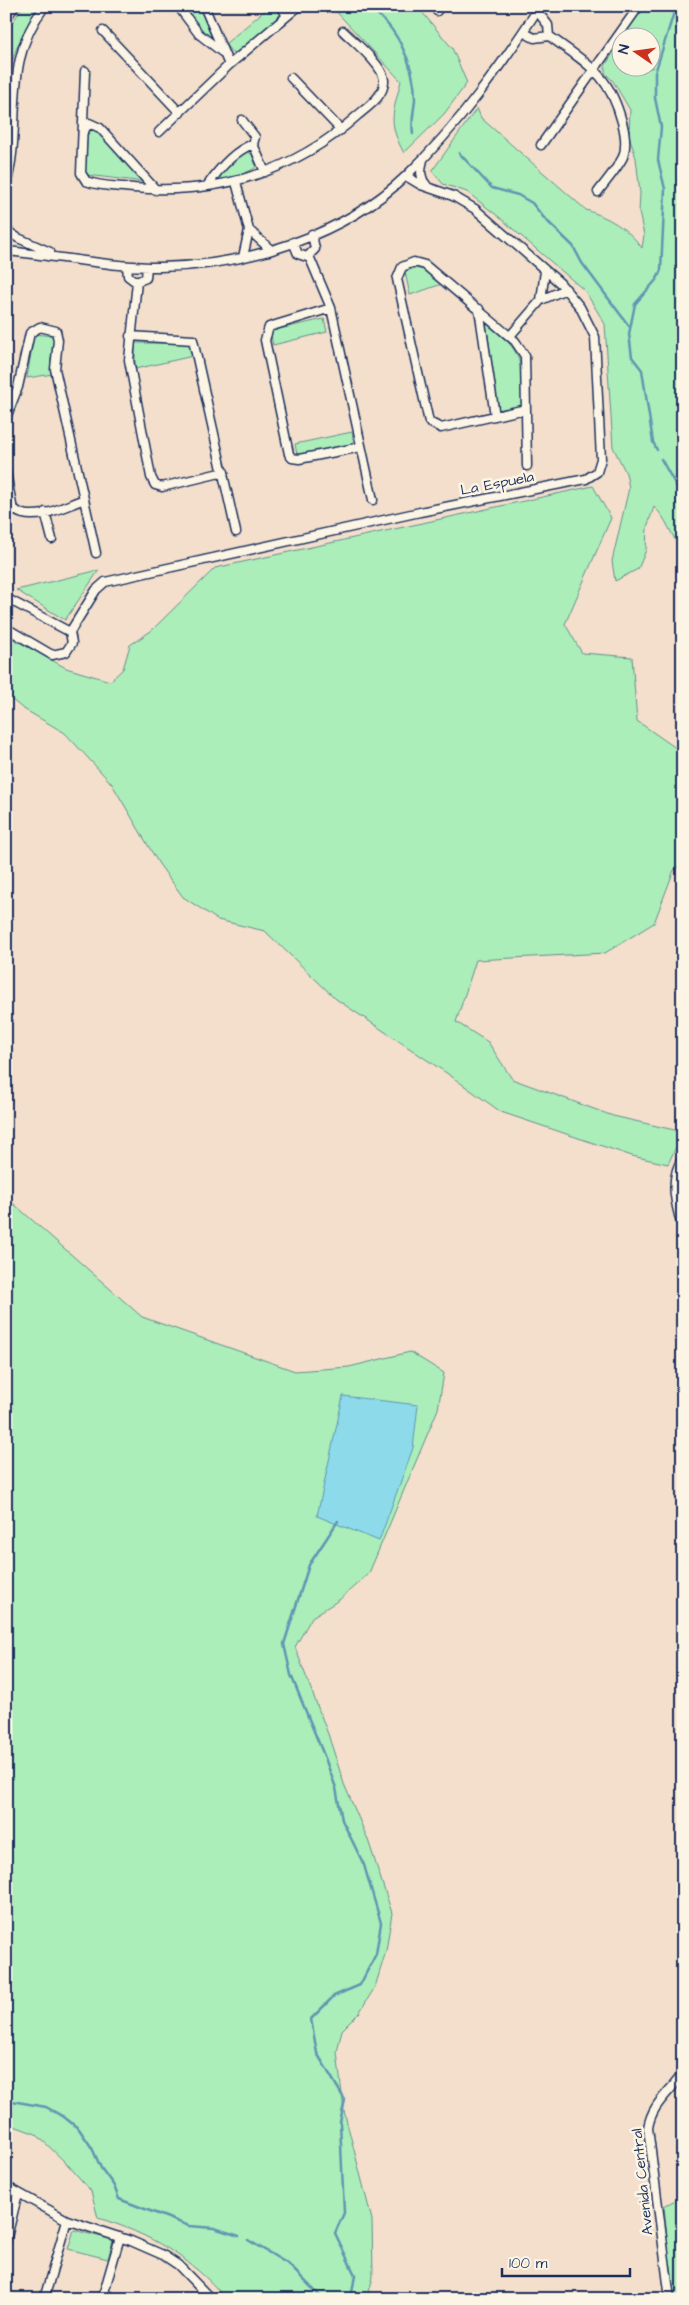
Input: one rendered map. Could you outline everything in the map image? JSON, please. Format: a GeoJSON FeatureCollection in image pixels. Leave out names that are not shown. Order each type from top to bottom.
{"type":"FeatureCollection","features":[{"type":"Feature","properties":{"kind":"street"},"geometry":{"type":"LineString","coordinates":[[6,18],[15,6]]}},
{"type":"Feature","properties":{"kind":"street"},"geometry":{"type":"LineString","coordinates":[[6,185],[13,148],[14,74],[24,41],[45,6]]}},
{"type":"Feature","properties":{"kind":"street"},"geometry":{"type":"LineString","coordinates":[[178,6],[199,34],[222,52]]}},
{"type":"Feature","properties":{"kind":"street"},"geometry":{"type":"LineString","coordinates":[[204,6],[229,65]]}},
{"type":"Feature","properties":{"kind":"street"},"geometry":{"type":"LineString","coordinates":[[281,6],[287,16]]}},
{"type":"Feature","properties":{"kind":"street"},"geometry":{"type":"LineString","coordinates":[[160,132],[229,65],[299,6]]}},
{"type":"Feature","properties":{"kind":"street"},"geometry":{"type":"LineString","coordinates":[[541,145],[639,6]]}},
{"type":"Feature","properties":{"kind":"street"},"geometry":{"type":"LineString","coordinates":[[6,251],[56,255],[147,267],[191,265],[243,257],[293,242],[363,208],[406,176],[474,100],[539,8],[548,25],[549,36]]}},
{"type":"Feature","properties":{"kind":"street"},"geometry":{"type":"LineString","coordinates":[[103,31],[180,113]]}},
{"type":"Feature","properties":{"kind":"street"},"geometry":{"type":"LineString","coordinates":[[85,71],[81,173],[86,180],[112,186],[156,190],[236,182],[290,161],[341,130],[371,105],[380,94],[384,82],[380,69],[343,31]]}},
{"type":"Feature","properties":{"kind":"street"},"geometry":{"type":"LineString","coordinates":[[523,32],[534,38],[549,36],[595,70],[616,98],[625,144],[622,157],[598,192]]}},
{"type":"Feature","properties":{"kind":"street"},"geometry":{"type":"LineString","coordinates":[[291,78],[341,130]]}},
{"type":"Feature","properties":{"kind":"street"},"geometry":{"type":"LineString","coordinates":[[242,120],[255,137],[253,144],[265,172]]}},
{"type":"Feature","properties":{"kind":"street"},"geometry":{"type":"LineString","coordinates":[[83,133],[89,123],[100,128],[156,190]]}},
{"type":"Feature","properties":{"kind":"street"},"geometry":{"type":"LineString","coordinates":[[207,186],[217,170],[243,149],[253,144]]}},
{"type":"Feature","properties":{"kind":"street"},"geometry":{"type":"LineString","coordinates":[[424,158],[420,172],[422,181],[429,188]]}},
{"type":"Feature","properties":{"kind":"street","name":"La Espuela"},"geometry":{"type":"LineString","coordinates":[[70,632],[96,590],[105,582],[420,512],[586,480],[594,476],[601,460],[595,337],[583,312],[566,289],[475,209],[453,196],[429,188],[406,176]]}},
{"type":"Feature","properties":{"kind":"street"},"geometry":{"type":"LineString","coordinates":[[236,182],[249,230],[243,257]]}},
{"type":"Feature","properties":{"kind":"street"},"geometry":{"type":"LineString","coordinates":[[6,230],[18,238],[56,255]]}},
{"type":"Feature","properties":{"kind":"street"},"geometry":{"type":"LineString","coordinates":[[249,230],[271,250]]}},
{"type":"Feature","properties":{"kind":"street"},"geometry":{"type":"LineString","coordinates":[[293,242],[298,254],[309,256],[315,249],[312,234]]}},
{"type":"Feature","properties":{"kind":"street"},"geometry":{"type":"LineString","coordinates":[[309,256],[331,308],[373,500]]}},
{"type":"Feature","properties":{"kind":"street"},"geometry":{"type":"LineString","coordinates":[[526,409],[441,428],[429,422],[397,279],[398,274],[406,265],[414,262],[422,263],[510,336],[525,356],[526,409],[527,466]]}},
{"type":"Feature","properties":{"kind":"street"},"geometry":{"type":"LineString","coordinates":[[128,266],[128,276],[137,282]]}},
{"type":"Feature","properties":{"kind":"street"},"geometry":{"type":"LineString","coordinates":[[137,282],[146,278],[147,267]]}},
{"type":"Feature","properties":{"kind":"street"},"geometry":{"type":"LineString","coordinates":[[541,300],[545,271]]}},
{"type":"Feature","properties":{"kind":"street"},"geometry":{"type":"LineString","coordinates":[[137,282],[128,360],[151,477],[155,485],[162,487],[224,472]]}},
{"type":"Feature","properties":{"kind":"street"},"geometry":{"type":"LineString","coordinates":[[510,336],[541,300],[566,289]]}},
{"type":"Feature","properties":{"kind":"street"},"geometry":{"type":"LineString","coordinates":[[331,308],[269,327],[266,331],[265,340],[289,454],[292,458],[299,459],[361,447]]}},
{"type":"Feature","properties":{"kind":"street"},"geometry":{"type":"LineString","coordinates":[[479,309],[495,416]]}},
{"type":"Feature","properties":{"kind":"street"},"geometry":{"type":"LineString","coordinates":[[6,418],[18,387],[30,333],[40,327],[56,331],[58,340],[55,369],[82,500],[96,553]]}},
{"type":"Feature","properties":{"kind":"street"},"geometry":{"type":"LineString","coordinates":[[130,336],[194,340],[236,532]]}},
{"type":"Feature","properties":{"kind":"street"},"geometry":{"type":"LineString","coordinates":[[6,472],[9,505],[22,514],[37,515],[82,500]]}},
{"type":"Feature","properties":{"kind":"street"},"geometry":{"type":"LineString","coordinates":[[45,512],[52,539]]}},
{"type":"Feature","properties":{"kind":"street"},"geometry":{"type":"LineString","coordinates":[[6,598],[70,632],[71,646],[66,652],[56,656],[49,654],[6,628]]}},
{"type":"Feature","properties":{"kind":"street"},"geometry":{"type":"LineString","coordinates":[[683,1158],[677,1167],[674,1197],[683,1230]]}},
{"type":"Feature","properties":{"kind":"street"},"geometry":{"type":"LineString","coordinates":[[674,1197],[683,1198]]}},
{"type":"Feature","properties":{"kind":"street","name":"Avenida Central"},"geometry":{"type":"LineString","coordinates":[[670,2299],[648,2128],[650,2117],[656,2104],[683,2073]]}},
{"type":"Feature","properties":{"kind":"street"},"geometry":{"type":"LineString","coordinates":[[6,2186],[67,2220],[120,2237],[163,2255],[178,2266],[211,2299]]}},
{"type":"Feature","properties":{"kind":"street"},"geometry":{"type":"LineString","coordinates":[[6,2240],[18,2193]]}},
{"type":"Feature","properties":{"kind":"street"},"geometry":{"type":"LineString","coordinates":[[44,2299],[67,2220]]}},
{"type":"Feature","properties":{"kind":"street"},"geometry":{"type":"LineString","coordinates":[[116,2299],[103,2296],[120,2237]]}},
{"type":"Feature","properties":{"kind":"green space"},"geometry":{"type":"Polygon","coordinates":[[[23,6],[41,6],[22,36],[14,56],[6,91],[6,33],[23,6]]]}},
{"type":"Feature","properties":{"kind":"green space"},"geometry":{"type":"Polygon","coordinates":[[[184,6],[199,6],[213,41],[196,25],[184,6]]]}},
{"type":"Feature","properties":{"kind":"green space"},"geometry":{"type":"Polygon","coordinates":[[[270,6],[276,6],[282,14],[234,55],[225,44],[270,6]]]}},
{"type":"Feature","properties":{"kind":"green space"},"geometry":{"type":"Polygon","coordinates":[[[331,6],[417,6],[452,48],[467,83],[444,114],[404,153],[393,125],[394,110],[401,81],[331,6]]]}},
{"type":"Feature","properties":{"kind":"green space"},"geometry":{"type":"Polygon","coordinates":[[[642,6],[683,6],[683,451],[680,459],[683,462],[683,551],[663,517],[654,507],[647,527],[646,550],[638,569],[615,581],[612,561],[629,488],[626,473],[613,447],[605,324],[585,291],[499,217],[467,192],[443,184],[432,171],[477,108],[481,118],[586,210],[617,224],[631,235],[642,248],[644,235],[639,212],[640,193],[636,158],[629,136],[630,110],[613,81],[605,73],[605,66],[612,55],[612,78],[662,78],[662,28],[629,28],[642,6]]]}},
{"type":"Feature","properties":{"kind":"green space"},"geometry":{"type":"Polygon","coordinates":[[[94,126],[145,182],[87,175],[85,172],[88,127],[94,126]]]}},
{"type":"Feature","properties":{"kind":"green space"},"geometry":{"type":"Polygon","coordinates":[[[246,151],[252,154],[256,166],[254,169],[231,179],[215,181],[220,172],[246,151]]]}},
{"type":"Feature","properties":{"kind":"green space"},"geometry":{"type":"Polygon","coordinates":[[[414,268],[426,270],[442,284],[410,295],[405,272],[414,268]]]}},
{"type":"Feature","properties":{"kind":"green space"},"geometry":{"type":"Polygon","coordinates":[[[324,319],[327,332],[273,345],[270,331],[324,319]]]}},
{"type":"Feature","properties":{"kind":"green space"},"geometry":{"type":"Polygon","coordinates":[[[486,323],[509,343],[519,359],[522,408],[499,412],[486,323]]]}},
{"type":"Feature","properties":{"kind":"green space"},"geometry":{"type":"Polygon","coordinates":[[[34,334],[54,336],[51,361],[53,374],[27,378],[34,334]]]}},
{"type":"Feature","properties":{"kind":"green space"},"geometry":{"type":"Polygon","coordinates":[[[135,343],[190,343],[193,356],[135,369],[135,343]]]}},
{"type":"Feature","properties":{"kind":"green space"},"geometry":{"type":"Polygon","coordinates":[[[352,432],[354,444],[297,455],[295,444],[352,432]]]}},
{"type":"Feature","properties":{"kind":"green space"},"geometry":{"type":"Polygon","coordinates":[[[593,486],[611,518],[565,624],[582,653],[632,657],[637,721],[683,753],[683,862],[674,870],[654,923],[605,953],[476,960],[456,1022],[488,1042],[512,1079],[613,1116],[683,1132],[668,1164],[632,1156],[501,1112],[336,999],[265,931],[218,920],[183,897],[159,864],[112,784],[65,733],[22,708],[6,695],[6,635],[66,668],[110,681],[123,669],[130,645],[151,631],[215,568],[593,486]]]}},
{"type":"Feature","properties":{"kind":"green space"},"geometry":{"type":"Polygon","coordinates":[[[99,570],[65,620],[16,590],[25,588],[99,570]]]}},
{"type":"Feature","properties":{"kind":"green space"},"geometry":{"type":"Polygon","coordinates":[[[6,1197],[142,1317],[295,1371],[349,1367],[410,1352],[444,1373],[438,1409],[369,1573],[339,1600],[312,1617],[295,1647],[328,1734],[344,1784],[368,1840],[392,1913],[386,1951],[375,1987],[359,2013],[342,2030],[337,2052],[344,2111],[372,2220],[373,2277],[367,2299],[226,2299],[213,2284],[184,2259],[152,2239],[98,2218],[91,2191],[68,2165],[36,2134],[6,2123],[6,1197]]]}},
{"type":"Feature","properties":{"kind":"green space"},"geometry":{"type":"Polygon","coordinates":[[[683,2196],[683,2299],[673,2299],[664,2206],[683,2196]]]}},
{"type":"Feature","properties":{"kind":"green space"},"geometry":{"type":"Polygon","coordinates":[[[74,2230],[113,2240],[108,2259],[68,2249],[74,2230]]]}},
{"type":"Feature","properties":{"kind":"water"},"geometry":{"type":"Polygon","coordinates":[[[343,1396],[418,1405],[413,1448],[379,1541],[317,1516],[343,1396]]]}},
{"type":"Feature","properties":{"kind":"waterway"},"geometry":{"type":"LineString","coordinates":[[365,6],[376,13],[394,33],[402,46],[412,72],[415,99],[412,120],[413,134]]}},
{"type":"Feature","properties":{"kind":"waterway"},"geometry":{"type":"LineString","coordinates":[[657,450],[653,442],[642,370],[632,357],[629,334],[635,304],[657,279],[661,270],[665,189],[658,160],[661,127],[655,98],[655,73],[676,6]]}},
{"type":"Feature","properties":{"kind":"waterway"},"geometry":{"type":"LineString","coordinates":[[459,153],[492,188],[518,195],[532,203],[544,218],[573,246],[582,263],[629,326]]}},
{"type":"Feature","properties":{"kind":"waterway"},"geometry":{"type":"LineString","coordinates":[[661,459],[683,498]]}},
{"type":"Feature","properties":{"kind":"waterway"},"geometry":{"type":"LineString","coordinates":[[338,1521],[309,1565],[284,1644],[291,1675],[336,1788],[342,1820],[364,1865],[381,1923],[376,1954],[360,1985],[334,1996],[311,2019],[317,2053],[345,2100],[340,2122],[344,2213],[335,2233],[355,2275],[351,2299]]}},
{"type":"Feature","properties":{"kind":"waterway"},"geometry":{"type":"LineString","coordinates":[[6,2100],[46,2107],[64,2117],[79,2129],[92,2148],[101,2168],[114,2186],[119,2199],[189,2226],[214,2228],[239,2236]]}},
{"type":"Feature","properties":{"kind":"waterway"},"geometry":{"type":"LineString","coordinates":[[248,2240],[288,2264],[323,2299]]}}]}
